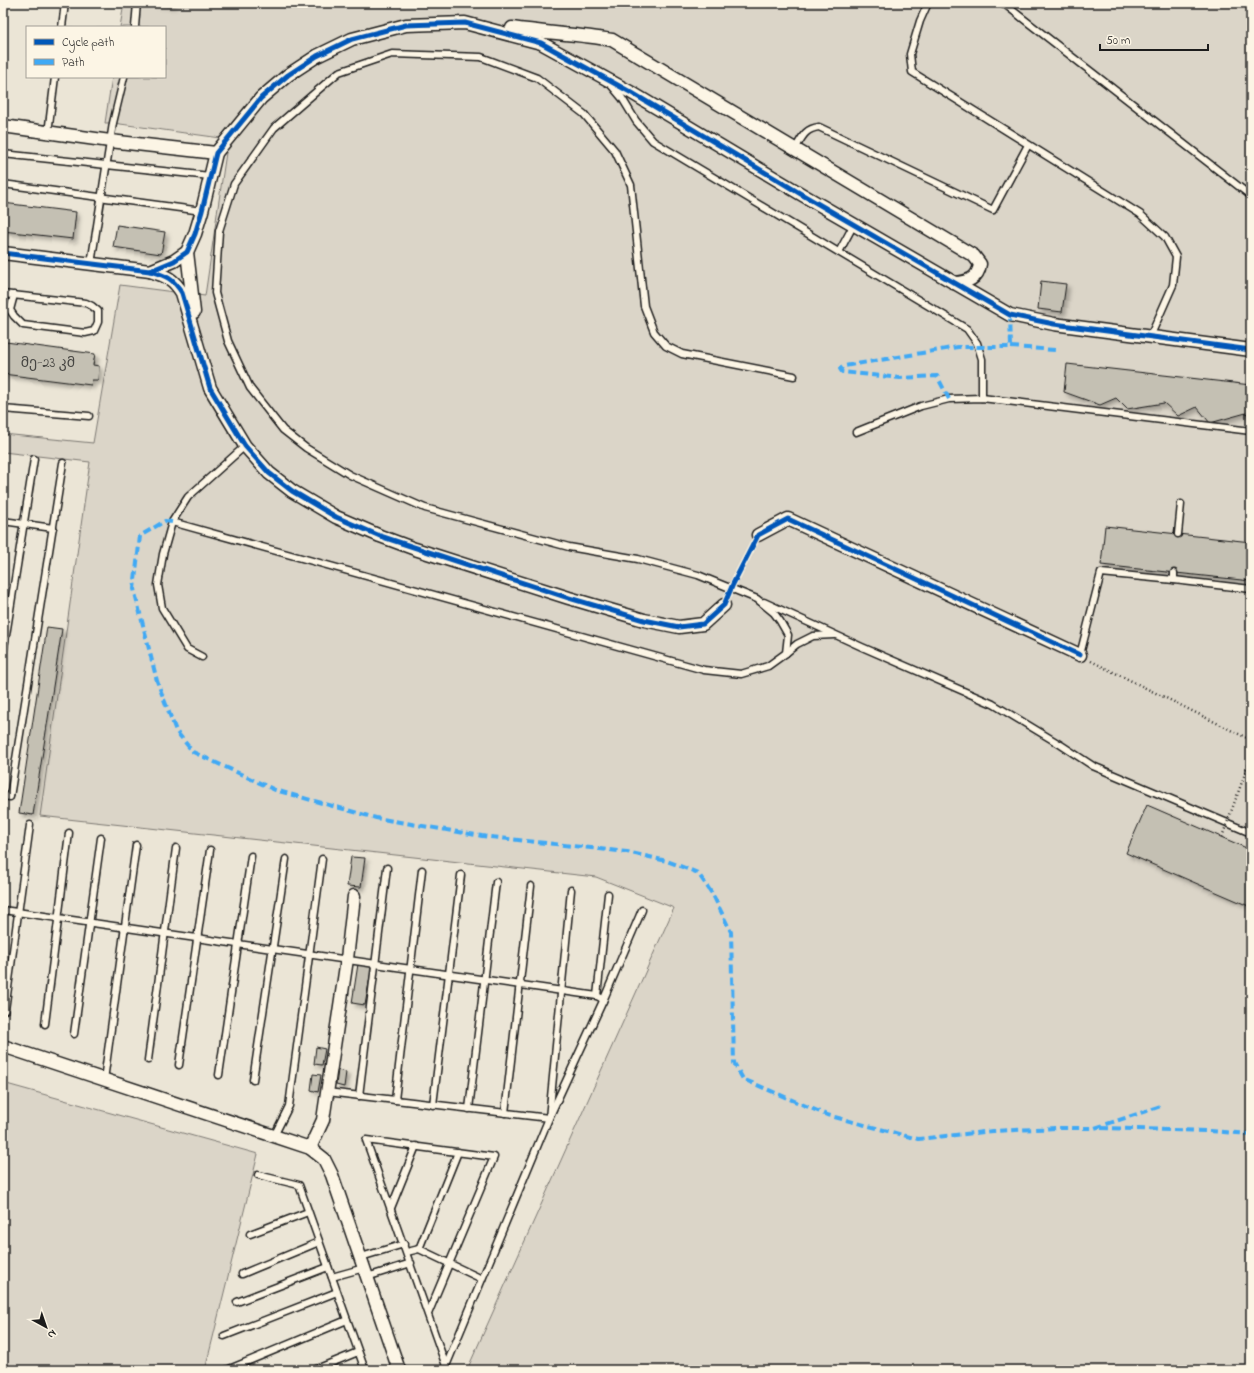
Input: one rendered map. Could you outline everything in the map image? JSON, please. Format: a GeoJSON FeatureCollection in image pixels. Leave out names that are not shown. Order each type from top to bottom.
{"type":"FeatureCollection","features":[{"type":"Feature","properties":{"kind":"street"},"geometry":{"type":"LineString","coordinates":[[465,23],[542,43],[1010,315],[1054,324],[1251,350]]}},
{"type":"Feature","properties":{"kind":"street"},"geometry":{"type":"LineString","coordinates":[[193,327],[194,311],[187,252],[202,211],[216,153],[261,98],[288,75],[317,56],[352,39],[406,25],[465,23],[494,25],[539,32],[612,40],[974,256],[980,264],[979,272],[972,279],[954,283]]}},
{"type":"Feature","properties":{"kind":"street"},"geometry":{"type":"LineString","coordinates":[[3,126],[110,141],[216,153]]}},
{"type":"Feature","properties":{"kind":"street"},"geometry":{"type":"LineString","coordinates":[[150,271],[174,261],[187,252]]}},
{"type":"Feature","properties":{"kind":"street"},"geometry":{"type":"LineString","coordinates":[[3,254],[150,271],[167,276],[176,283],[182,293],[210,388],[245,446],[270,473],[292,491],[336,517],[415,549],[569,598],[651,622],[679,627],[703,624],[724,605]]}},
{"type":"Feature","properties":{"kind":"street"},"geometry":{"type":"LineString","coordinates":[[758,535],[788,519],[1080,655]]}},
{"type":"Feature","properties":{"kind":"street"},"geometry":{"type":"LineString","coordinates":[[310,1148],[323,1120],[347,959],[354,896]]}},
{"type":"Feature","properties":{"kind":"street"},"geometry":{"type":"LineString","coordinates":[[3,1046],[310,1148],[324,1159],[332,1175],[399,1370]]}},
{"type":"Feature","properties":{"kind":"lane"},"geometry":{"type":"LineString","coordinates":[[62,26],[65,3]]}},
{"type":"Feature","properties":{"kind":"lane"},"geometry":{"type":"LineString","coordinates":[[135,26],[137,3]]}},
{"type":"Feature","properties":{"kind":"lane"},"geometry":{"type":"LineString","coordinates":[[928,3],[920,21],[910,54],[912,72],[1140,214],[1165,237],[1176,257],[1173,285],[1150,337]]}},
{"type":"Feature","properties":{"kind":"lane"},"geometry":{"type":"LineString","coordinates":[[1003,3],[1251,196]]}},
{"type":"Feature","properties":{"kind":"lane"},"geometry":{"type":"LineString","coordinates":[[794,376],[682,354],[666,346],[654,332],[644,306],[631,185],[615,151],[584,114],[537,78],[481,57],[392,54],[339,72],[274,128],[234,184],[220,232],[215,294],[228,341],[250,388],[283,430],[306,448],[350,475],[425,508],[569,547],[638,559],[698,575],[757,599],[993,704],[1062,745],[1093,766],[1251,832]]}},
{"type":"Feature","properties":{"kind":"lane"},"geometry":{"type":"LineString","coordinates":[[48,133],[55,78]]}},
{"type":"Feature","properties":{"kind":"lane"},"geometry":{"type":"LineString","coordinates":[[91,264],[113,123],[124,78]]}},
{"type":"Feature","properties":{"kind":"lane"},"geometry":{"type":"LineString","coordinates":[[604,78],[622,98],[636,121],[653,141],[967,329],[977,343],[982,359],[982,398]]}},
{"type":"Feature","properties":{"kind":"lane"},"geometry":{"type":"LineString","coordinates":[[795,149],[804,134],[811,128],[819,127],[993,210],[1028,145]]}},
{"type":"Feature","properties":{"kind":"lane"},"geometry":{"type":"LineString","coordinates":[[3,154],[210,176]]}},
{"type":"Feature","properties":{"kind":"lane"},"geometry":{"type":"LineString","coordinates":[[3,184],[202,211]]}},
{"type":"Feature","properties":{"kind":"lane"},"geometry":{"type":"LineString","coordinates":[[839,252],[854,224]]}},
{"type":"Feature","properties":{"kind":"lane"},"geometry":{"type":"LineString","coordinates":[[3,294],[14,295],[86,303],[98,311],[98,322],[94,331],[84,333],[23,325],[10,310],[14,295]]}},
{"type":"Feature","properties":{"kind":"lane"},"geometry":{"type":"LineString","coordinates":[[856,432],[921,406],[949,399],[982,398],[1251,431]]}},
{"type":"Feature","properties":{"kind":"lane"},"geometry":{"type":"LineString","coordinates":[[3,409],[89,416]]}},
{"type":"Feature","properties":{"kind":"lane"},"geometry":{"type":"LineString","coordinates":[[202,657],[187,649],[162,608],[158,585],[163,554],[172,522],[188,497],[245,446]]}},
{"type":"Feature","properties":{"kind":"lane"},"geometry":{"type":"LineString","coordinates":[[3,654],[34,459]]}},
{"type":"Feature","properties":{"kind":"lane"},"geometry":{"type":"LineString","coordinates":[[3,796],[10,797],[63,463]]}},
{"type":"Feature","properties":{"kind":"lane"},"geometry":{"type":"LineString","coordinates":[[1178,534],[1181,504]]}},
{"type":"Feature","properties":{"kind":"lane"},"geometry":{"type":"LineString","coordinates":[[3,521],[53,528]]}},
{"type":"Feature","properties":{"kind":"lane"},"geometry":{"type":"LineString","coordinates":[[172,522],[704,670],[741,674],[768,666],[797,644],[813,636],[836,635]]}},
{"type":"Feature","properties":{"kind":"lane"},"geometry":{"type":"LineString","coordinates":[[1080,655],[1101,573],[1251,589]]}},
{"type":"Feature","properties":{"kind":"lane"},"geometry":{"type":"LineString","coordinates":[[1174,573],[1174,580]]}},
{"type":"Feature","properties":{"kind":"lane"},"geometry":{"type":"LineString","coordinates":[[757,599],[774,613],[788,635],[786,653]]}},
{"type":"Feature","properties":{"kind":"lane"},"geometry":{"type":"LineString","coordinates":[[5,1010],[30,825]]}},
{"type":"Feature","properties":{"kind":"lane"},"geometry":{"type":"LineString","coordinates":[[44,1024],[69,833]]}},
{"type":"Feature","properties":{"kind":"lane"},"geometry":{"type":"LineString","coordinates":[[74,1034],[101,838]]}},
{"type":"Feature","properties":{"kind":"lane"},"geometry":{"type":"LineString","coordinates":[[104,1080],[136,845]]}},
{"type":"Feature","properties":{"kind":"lane"},"geometry":{"type":"LineString","coordinates":[[148,1060],[176,848]]}},
{"type":"Feature","properties":{"kind":"lane"},"geometry":{"type":"LineString","coordinates":[[179,1065],[210,850]]}},
{"type":"Feature","properties":{"kind":"lane"},"geometry":{"type":"LineString","coordinates":[[219,1075],[251,856]]}},
{"type":"Feature","properties":{"kind":"lane"},"geometry":{"type":"LineString","coordinates":[[254,1080],[286,859]]}},
{"type":"Feature","properties":{"kind":"lane"},"geometry":{"type":"LineString","coordinates":[[274,1136],[290,1106],[322,859]]}},
{"type":"Feature","properties":{"kind":"lane"},"geometry":{"type":"LineString","coordinates":[[360,1096],[387,868]]}},
{"type":"Feature","properties":{"kind":"lane"},"geometry":{"type":"LineString","coordinates":[[395,1100],[422,870]]}},
{"type":"Feature","properties":{"kind":"lane"},"geometry":{"type":"LineString","coordinates":[[433,1105],[461,875]]}},
{"type":"Feature","properties":{"kind":"lane"},"geometry":{"type":"LineString","coordinates":[[469,1109],[496,882]]}},
{"type":"Feature","properties":{"kind":"lane"},"geometry":{"type":"LineString","coordinates":[[505,1113],[531,886]]}},
{"type":"Feature","properties":{"kind":"lane"},"geometry":{"type":"LineString","coordinates":[[549,1118],[571,890]]}},
{"type":"Feature","properties":{"kind":"lane"},"geometry":{"type":"LineString","coordinates":[[597,996],[608,894]]}},
{"type":"Feature","properties":{"kind":"lane"},"geometry":{"type":"LineString","coordinates":[[3,910],[165,932],[561,990],[597,996],[603,1001]]}},
{"type":"Feature","properties":{"kind":"lane"},"geometry":{"type":"LineString","coordinates":[[428,1314],[494,1157],[366,1140],[411,1263],[428,1314],[446,1366],[549,1118],[603,1001],[642,910]]}},
{"type":"Feature","properties":{"kind":"lane"},"geometry":{"type":"LineString","coordinates":[[327,1092],[549,1118]]}},
{"type":"Feature","properties":{"kind":"lane"},"geometry":{"type":"LineString","coordinates":[[391,1208],[416,1146]]}},
{"type":"Feature","properties":{"kind":"lane"},"geometry":{"type":"LineString","coordinates":[[419,1249],[458,1152]]}},
{"type":"Feature","properties":{"kind":"lane"},"geometry":{"type":"LineString","coordinates":[[258,1175],[299,1184],[365,1370]]}},
{"type":"Feature","properties":{"kind":"lane"},"geometry":{"type":"LineString","coordinates":[[250,1234],[308,1212]]}},
{"type":"Feature","properties":{"kind":"lane"},"geometry":{"type":"LineString","coordinates":[[242,1274],[319,1242]]}},
{"type":"Feature","properties":{"kind":"lane"},"geometry":{"type":"LineString","coordinates":[[364,1267],[404,1244]]}},
{"type":"Feature","properties":{"kind":"lane"},"geometry":{"type":"LineString","coordinates":[[407,1252],[419,1249],[482,1279]]}},
{"type":"Feature","properties":{"kind":"lane"},"geometry":{"type":"LineString","coordinates":[[332,1277],[364,1267],[411,1263]]}},
{"type":"Feature","properties":{"kind":"lane"},"geometry":{"type":"LineString","coordinates":[[237,1302],[328,1267]]}},
{"type":"Feature","properties":{"kind":"lane"},"geometry":{"type":"LineString","coordinates":[[224,1336],[337,1292]]}},
{"type":"Feature","properties":{"kind":"lane"},"geometry":{"type":"LineString","coordinates":[[227,1370],[347,1320]]}},
{"type":"Feature","properties":{"kind":"lane"},"geometry":{"type":"LineString","coordinates":[[314,1370],[358,1352]]}},
{"type":"Feature","properties":{"kind":"path"},"geometry":{"type":"LineString","coordinates":[[1080,655],[1251,740]]}},
{"type":"Feature","properties":{"kind":"path"},"geometry":{"type":"LineString","coordinates":[[1222,837],[1251,757]]}},
{"type":"Feature","properties":{"kind":"shaded area"},"geometry":{"type":"Polygon","coordinates":[[[3,3],[124,3],[120,26],[26,26],[26,78],[112,78],[105,123],[228,139],[205,297],[120,285],[90,462],[597,877],[674,908],[467,1370],[205,1370],[258,1154],[3,1083],[3,3]]]}},
{"type":"Feature","properties":{"kind":"shaded area"},"geometry":{"type":"Polygon","coordinates":[[[124,3],[1251,3],[1251,1370],[467,1370],[674,908],[596,877],[40,816],[90,462],[3,452],[3,434],[93,443],[120,285],[205,296],[228,139],[105,123],[112,78],[166,78],[166,26],[120,26],[124,3]]]}},
{"type":"Feature","properties":{"kind":"shaded area"},"geometry":{"type":"Polygon","coordinates":[[[3,1083],[258,1154],[205,1370],[3,1370],[3,1083]]]}},
{"type":"Feature","properties":{"kind":"building"},"geometry":{"type":"Polygon","coordinates":[[[154,3],[173,3],[172,5],[154,3]]]}},
{"type":"Feature","properties":{"kind":"building"},"geometry":{"type":"Polygon","coordinates":[[[3,203],[76,212],[73,239],[3,231],[3,203]]]}},
{"type":"Feature","properties":{"kind":"building"},"geometry":{"type":"Polygon","coordinates":[[[117,225],[165,232],[161,254],[113,247],[117,225]]]}},
{"type":"Feature","properties":{"kind":"building"},"geometry":{"type":"Polygon","coordinates":[[[1041,281],[1066,284],[1062,312],[1038,309],[1041,281]]]}},
{"type":"Feature","properties":{"kind":"building"},"geometry":{"type":"Polygon","coordinates":[[[3,342],[6,342],[3,363],[3,342]]]}},
{"type":"Feature","properties":{"kind":"building"},"geometry":{"type":"Polygon","coordinates":[[[6,342],[95,354],[93,365],[99,366],[98,380],[92,380],[91,385],[3,374],[6,342]]]}},
{"type":"Feature","properties":{"kind":"building"},"geometry":{"type":"Polygon","coordinates":[[[1067,364],[1251,385],[1251,417],[1246,413],[1210,423],[1197,407],[1178,416],[1164,403],[1127,409],[1116,398],[1100,405],[1064,392],[1067,364]]]}},
{"type":"Feature","properties":{"kind":"building"},"geometry":{"type":"Polygon","coordinates":[[[1105,526],[1251,542],[1251,581],[1101,565],[1105,526]]]}},
{"type":"Feature","properties":{"kind":"building"},"geometry":{"type":"Polygon","coordinates":[[[47,627],[62,629],[33,815],[19,813],[47,627]]]}},
{"type":"Feature","properties":{"kind":"building"},"geometry":{"type":"Polygon","coordinates":[[[1147,805],[1251,850],[1251,907],[1126,853],[1147,805]]]}},
{"type":"Feature","properties":{"kind":"building"},"geometry":{"type":"Polygon","coordinates":[[[351,857],[365,858],[361,887],[347,886],[351,857]]]}},
{"type":"Feature","properties":{"kind":"building"},"geometry":{"type":"Polygon","coordinates":[[[358,964],[372,966],[365,1005],[352,1003],[358,964]]]}},
{"type":"Feature","properties":{"kind":"building"},"geometry":{"type":"Polygon","coordinates":[[[316,1047],[325,1049],[322,1065],[314,1064],[316,1047]]]}},
{"type":"Feature","properties":{"kind":"building"},"geometry":{"type":"Polygon","coordinates":[[[338,1070],[346,1072],[344,1087],[336,1085],[338,1070]]]}},
{"type":"Feature","properties":{"kind":"building"},"geometry":{"type":"Polygon","coordinates":[[[313,1074],[321,1075],[318,1092],[311,1090],[313,1074]]]}},
{"type":"Feature","properties":{"kind":"tunnel"},"geometry":{"type":"LineString","coordinates":[[724,605],[758,535]]}},
{"type":"Feature","properties":{"kind":"marked path"},"geometry":{"type":"LineString","coordinates":[[949,399],[937,376],[900,378],[842,372],[840,369],[844,366],[958,347],[1011,347],[1010,315]]}},
{"type":"Feature","properties":{"kind":"marked path"},"geometry":{"type":"LineString","coordinates":[[1011,347],[1056,350]]}},
{"type":"Feature","properties":{"kind":"marked path"},"geometry":{"type":"LineString","coordinates":[[172,522],[165,521],[140,536],[134,589],[157,681],[176,731],[193,752],[275,790],[376,818],[482,836],[627,852],[667,861],[698,873],[713,895],[731,932],[734,1063],[743,1079],[827,1115],[918,1139],[993,1131],[1095,1128],[1161,1106]]}},
{"type":"Feature","properties":{"kind":"marked path"},"geometry":{"type":"LineString","coordinates":[[1101,1128],[1209,1131],[1251,1134]]}},
{"type":"Feature","properties":{"kind":"marked path"},"geometry":{"type":"LineString","coordinates":[[445,1370],[446,1366]]}},
{"type":"Feature","properties":{"kind":"cycle path"},"geometry":{"type":"LineString","coordinates":[[3,253],[150,271],[174,261],[187,252],[195,234],[216,153],[261,98],[288,75],[317,56],[352,39],[406,25],[465,23],[541,43],[632,93],[801,194],[1010,315],[1054,324],[1251,350]]}},
{"type":"Feature","properties":{"kind":"cycle path"},"geometry":{"type":"LineString","coordinates":[[150,271],[169,278],[182,293],[210,388],[245,446],[269,473],[292,491],[336,517],[380,536],[569,598],[644,620],[679,627],[703,624],[724,605],[758,535],[788,519],[1080,655]]}}]}
